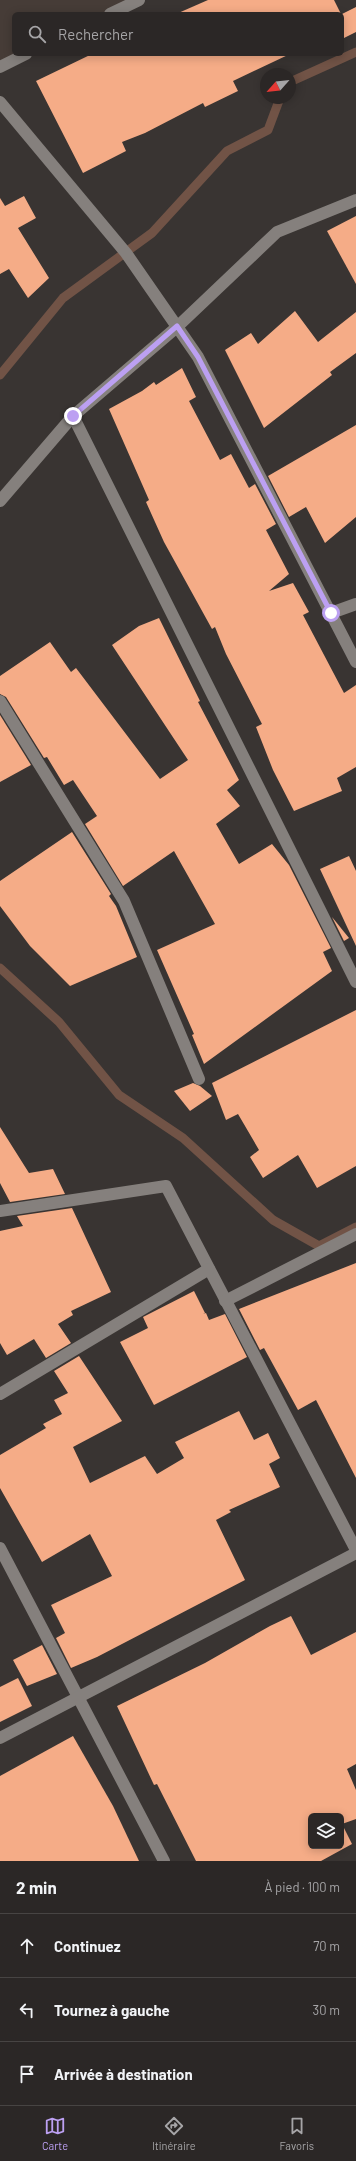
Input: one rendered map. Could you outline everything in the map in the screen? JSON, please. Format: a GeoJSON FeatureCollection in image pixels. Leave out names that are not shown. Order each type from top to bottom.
{"type":"FeatureCollection","features":[{"type":"Feature","properties":{"kind":"street"},"geometry":{"type":"LineString","coordinates":[[114,12],[139,0]]}},
{"type":"Feature","properties":{"kind":"street"},"geometry":{"type":"LineString","coordinates":[[0,67],[22,56]]}},
{"type":"Feature","properties":{"kind":"street"},"geometry":{"type":"LineString","coordinates":[[0,102],[126,253],[198,357],[356,662]]}},
{"type":"Feature","properties":{"kind":"street"},"geometry":{"type":"LineString","coordinates":[[0,501],[73,416],[177,326],[277,232],[356,200]]}},
{"type":"Feature","properties":{"kind":"street"},"geometry":{"type":"LineString","coordinates":[[73,416],[356,982]]}},
{"type":"Feature","properties":{"kind":"street"},"geometry":{"type":"LineString","coordinates":[[331,613],[356,604]]}},
{"type":"Feature","properties":{"kind":"street"},"geometry":{"type":"LineString","coordinates":[[0,702],[124,901],[199,1079]]}},
{"type":"Feature","properties":{"kind":"street"},"geometry":{"type":"LineString","coordinates":[[0,1212],[166,1186],[356,1552],[0,1738]]}},
{"type":"Feature","properties":{"kind":"street"},"geometry":{"type":"LineString","coordinates":[[226,1300],[356,1234]]}},
{"type":"Feature","properties":{"kind":"street"},"geometry":{"type":"LineString","coordinates":[[0,1394],[209,1269]]}},
{"type":"Feature","properties":{"kind":"street"},"geometry":{"type":"LineString","coordinates":[[0,1548],[164,1861]]}},
{"type":"Feature","properties":{"kind":"shaded area"},"geometry":{"type":"Polygon","coordinates":[[[0,0],[128,0],[105,12],[12,12],[12,56],[0,67],[0,0]]]}},
{"type":"Feature","properties":{"kind":"building"},"geometry":{"type":"Polygon","coordinates":[[[208,0],[334,0],[340,12],[181,12],[208,0]]]}},
{"type":"Feature","properties":{"kind":"building"},"geometry":{"type":"Polygon","coordinates":[[[356,7],[356,32],[344,38],[344,13],[356,7]]]}},
{"type":"Feature","properties":{"kind":"building"},"geometry":{"type":"Polygon","coordinates":[[[88,56],[286,56],[233,81],[238,91],[205,107],[203,103],[145,133],[122,142],[126,151],[83,173],[36,81],[88,56]]]}},
{"type":"Feature","properties":{"kind":"building"},"geometry":{"type":"Polygon","coordinates":[[[24,196],[36,218],[18,228],[49,278],[28,298],[9,269],[0,274],[0,198],[5,206],[24,196]]]}},
{"type":"Feature","properties":{"kind":"building"},"geometry":{"type":"Polygon","coordinates":[[[356,216],[356,284],[327,231],[356,216]]]}},
{"type":"Feature","properties":{"kind":"building"},"geometry":{"type":"Polygon","coordinates":[[[295,311],[318,342],[356,312],[356,353],[330,372],[332,375],[264,428],[225,350],[251,333],[258,344],[295,311]]]}},
{"type":"Feature","properties":{"kind":"building"},"geometry":{"type":"Polygon","coordinates":[[[182,368],[196,397],[189,401],[220,460],[231,454],[249,488],[255,484],[276,524],[266,530],[289,574],[269,591],[293,583],[309,612],[303,615],[344,693],[356,685],[356,767],[337,778],[342,791],[294,811],[273,770],[256,727],[262,724],[226,654],[215,627],[212,629],[164,542],[146,502],[149,500],[109,409],[142,391],[154,382],[156,385],[182,368]]]}},
{"type":"Feature","properties":{"kind":"building"},"geometry":{"type":"Polygon","coordinates":[[[356,425],[356,517],[325,543],[306,507],[289,517],[268,476],[356,425]]]}},
{"type":"Feature","properties":{"kind":"building"},"geometry":{"type":"Polygon","coordinates":[[[159,618],[200,701],[198,702],[239,780],[227,790],[240,806],[216,824],[239,864],[272,844],[289,865],[331,948],[323,952],[332,971],[204,1064],[192,1035],[194,1034],[157,950],[215,924],[174,851],[123,886],[85,824],[97,816],[73,780],[64,785],[47,757],[44,758],[6,697],[0,694],[0,676],[50,642],[71,672],[76,668],[160,779],[188,760],[112,645],[139,626],[159,618]]]}},
{"type":"Feature","properties":{"kind":"building"},"geometry":{"type":"Polygon","coordinates":[[[0,715],[31,765],[0,782],[0,715]]]}},
{"type":"Feature","properties":{"kind":"building"},"geometry":{"type":"Polygon","coordinates":[[[72,832],[111,894],[109,896],[116,906],[137,957],[70,986],[30,946],[0,906],[0,881],[72,832]]]}},
{"type":"Feature","properties":{"kind":"building"},"geometry":{"type":"Polygon","coordinates":[[[349,856],[356,871],[356,946],[320,869],[349,856]]]}},
{"type":"Feature","properties":{"kind":"building"},"geometry":{"type":"Polygon","coordinates":[[[332,917],[349,938],[344,941],[332,917]]]}},
{"type":"Feature","properties":{"kind":"building"},"geometry":{"type":"Polygon","coordinates":[[[356,1010],[356,1166],[317,1188],[298,1155],[263,1178],[250,1157],[259,1150],[238,1114],[226,1120],[212,1083],[356,1010]]]}},
{"type":"Feature","properties":{"kind":"building"},"geometry":{"type":"Polygon","coordinates":[[[193,1083],[200,1086],[212,1096],[190,1111],[174,1091],[193,1083]]]}},
{"type":"Feature","properties":{"kind":"building"},"geometry":{"type":"Polygon","coordinates":[[[0,1127],[29,1173],[53,1169],[65,1194],[10,1202],[0,1183],[0,1127]]]}},
{"type":"Feature","properties":{"kind":"building"},"geometry":{"type":"Polygon","coordinates":[[[72,1208],[111,1292],[71,1311],[73,1315],[58,1324],[71,1343],[46,1358],[34,1339],[7,1355],[0,1343],[0,1231],[23,1226],[17,1216],[72,1208]]]}},
{"type":"Feature","properties":{"kind":"building"},"geometry":{"type":"Polygon","coordinates":[[[356,1263],[356,1478],[316,1400],[298,1410],[264,1348],[260,1350],[239,1309],[356,1263]]]}},
{"type":"Feature","properties":{"kind":"building"},"geometry":{"type":"Polygon","coordinates":[[[194,1291],[205,1313],[203,1314],[206,1313],[209,1320],[225,1314],[247,1357],[154,1405],[120,1342],[148,1328],[143,1317],[194,1291]]]}},
{"type":"Feature","properties":{"kind":"building"},"geometry":{"type":"Polygon","coordinates":[[[79,1356],[122,1421],[73,1447],[90,1483],[145,1456],[157,1474],[184,1458],[175,1442],[239,1411],[254,1440],[268,1433],[280,1458],[269,1464],[280,1487],[229,1510],[231,1512],[216,1520],[245,1580],[97,1657],[71,1668],[56,1638],[65,1633],[51,1605],[112,1576],[90,1534],[42,1562],[0,1488],[0,1455],[46,1428],[43,1424],[62,1414],[54,1400],[68,1393],[54,1371],[79,1356]]]}},
{"type":"Feature","properties":{"kind":"building"},"geometry":{"type":"Polygon","coordinates":[[[291,1616],[311,1655],[356,1632],[356,1764],[347,1769],[356,1790],[356,1819],[344,1823],[344,1813],[308,1813],[308,1849],[343,1849],[321,1861],[196,1861],[157,1784],[154,1785],[117,1706],[205,1663],[270,1626],[291,1616]]]}},
{"type":"Feature","properties":{"kind":"building"},"geometry":{"type":"Polygon","coordinates":[[[42,1645],[57,1674],[27,1686],[13,1660],[42,1645]]]}},
{"type":"Feature","properties":{"kind":"building"},"geometry":{"type":"Polygon","coordinates":[[[18,1678],[32,1706],[0,1722],[0,1687],[18,1678]]]}},
{"type":"Feature","properties":{"kind":"building"},"geometry":{"type":"Polygon","coordinates":[[[73,1736],[113,1806],[139,1861],[0,1861],[0,1776],[73,1736]]]}},
{"type":"Feature","properties":{"kind":"building"},"geometry":{"type":"Polygon","coordinates":[[[344,1828],[352,1844],[344,1848],[344,1828]]]}},
{"type":"Feature","properties":{"kind":"waterway"},"geometry":{"type":"LineString","coordinates":[[296,79],[356,52]]}},
{"type":"Feature","properties":{"kind":"waterway"},"geometry":{"type":"LineString","coordinates":[[0,375],[63,298],[152,233],[227,151],[268,130],[278,104]]}},
{"type":"Feature","properties":{"kind":"waterway"},"geometry":{"type":"LineString","coordinates":[[0,968],[59,1022],[119,1095],[183,1138],[273,1220],[319,1246],[356,1227]]}},
{"type":"Feature","properties":{"kind":"route"},"geometry":{"type":"LineString","coordinates":[[73,416],[177,326],[198,357],[331,613]]}}]}
